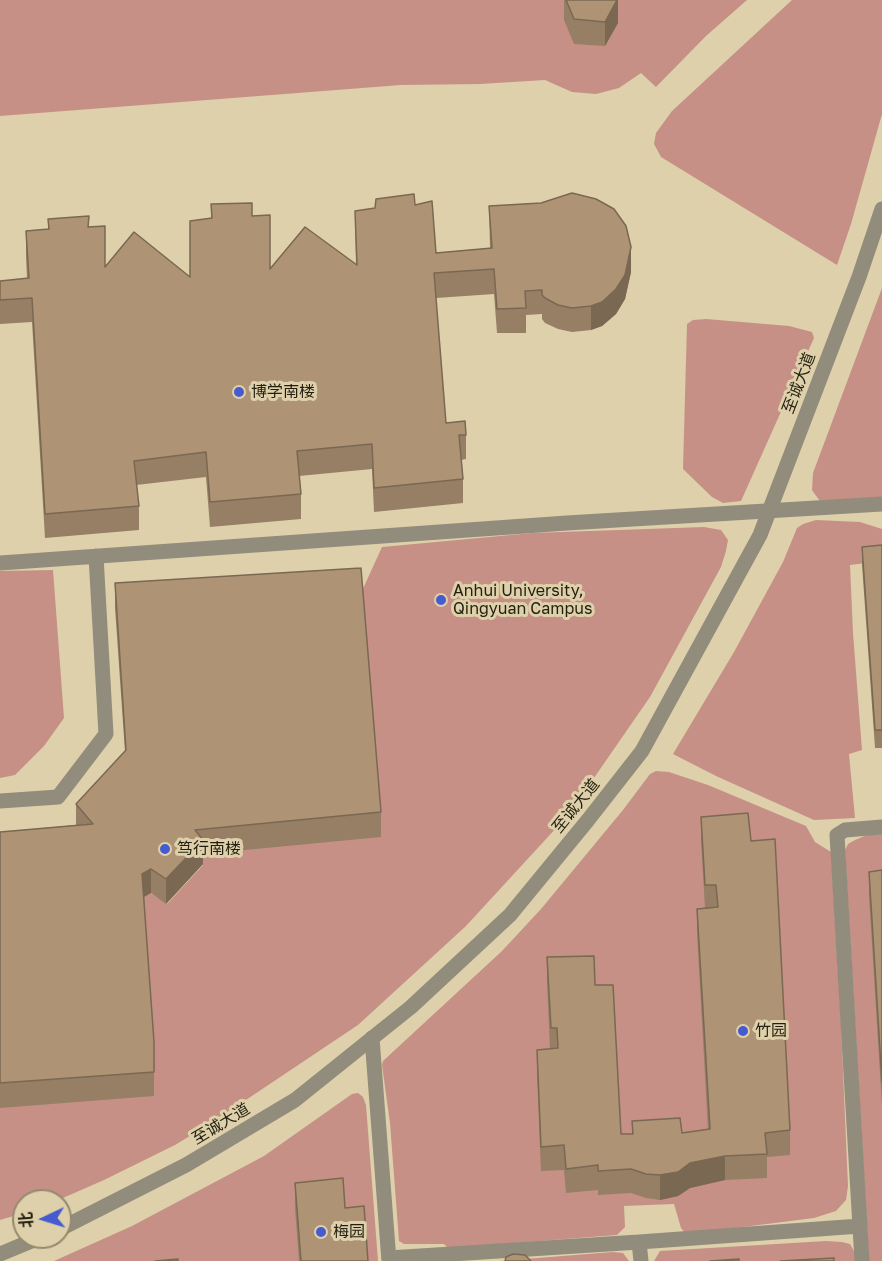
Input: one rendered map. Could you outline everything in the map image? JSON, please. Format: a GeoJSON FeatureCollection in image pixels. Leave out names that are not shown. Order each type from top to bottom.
{"type":"FeatureCollection","features":[{"type":"Feature","properties":{"kind":"street","name":"至诚大道"},"geometry":{"type":"LineString","coordinates":[[72,1223],[186,1165],[296,1100],[411,1007],[510,915],[642,751],[760,535],[855,288],[882,209]]}},
{"type":"Feature","properties":{"kind":"street"},"geometry":{"type":"LineString","coordinates":[[0,563],[567,523],[882,504]]}},
{"type":"Feature","properties":{"kind":"street"},"geometry":{"type":"LineString","coordinates":[[0,801],[58,797],[106,734],[96,556]]}},
{"type":"Feature","properties":{"kind":"street"},"geometry":{"type":"LineString","coordinates":[[862,1261],[837,835],[845,830],[882,827]]}},
{"type":"Feature","properties":{"kind":"street"},"geometry":{"type":"LineString","coordinates":[[372,1038],[389,1259],[860,1226]]}},
{"type":"Feature","properties":{"kind":"street"},"geometry":{"type":"LineString","coordinates":[[639,1242],[641,1261]]}},
{"type":"Feature","properties":{"kind":"shaded area"},"geometry":{"type":"Polygon","coordinates":[[[0,0],[747,0],[706,36],[656,87],[641,73],[619,88],[596,94],[572,92],[545,80],[401,85],[0,116],[0,0]]]}},
{"type":"Feature","properties":{"kind":"shaded area"},"geometry":{"type":"Polygon","coordinates":[[[792,0],[882,0],[882,114],[837,265],[661,157],[654,144],[656,133],[672,111],[792,0]]]}},
{"type":"Feature","properties":{"kind":"shaded area"},"geometry":{"type":"Polygon","coordinates":[[[882,288],[882,498],[829,502],[819,500],[812,490],[813,473],[882,288]]]}},
{"type":"Feature","properties":{"kind":"shaded area"},"geometry":{"type":"Polygon","coordinates":[[[706,319],[789,326],[812,332],[814,338],[741,501],[723,503],[712,497],[683,469],[687,324],[693,320],[706,319]]]}},
{"type":"Feature","properties":{"kind":"shaded area"},"geometry":{"type":"Polygon","coordinates":[[[816,520],[860,522],[882,529],[882,561],[850,565],[862,750],[849,754],[855,818],[814,820],[673,754],[734,652],[783,562],[797,528],[816,520]]]}},
{"type":"Feature","properties":{"kind":"shaded area"},"geometry":{"type":"Polygon","coordinates":[[[704,527],[721,530],[728,540],[721,567],[650,697],[569,814],[466,926],[358,1025],[213,1122],[175,1145],[104,1180],[72,1194],[72,1189],[12,1189],[12,1216],[0,1220],[0,1106],[142,898],[151,893],[167,904],[203,865],[195,855],[361,593],[382,547],[532,533],[704,527]]]}},
{"type":"Feature","properties":{"kind":"shaded area"},"geometry":{"type":"Polygon","coordinates":[[[53,570],[64,718],[44,746],[15,775],[0,778],[0,571],[53,570]]]}},
{"type":"Feature","properties":{"kind":"shaded area"},"geometry":{"type":"Polygon","coordinates":[[[656,771],[669,772],[708,785],[806,826],[815,842],[831,852],[848,1186],[846,1200],[836,1211],[814,1218],[727,1229],[685,1233],[681,1228],[674,1204],[624,1206],[625,1227],[617,1235],[448,1248],[444,1244],[404,1244],[399,1241],[383,1061],[502,951],[541,909],[650,774],[656,771]]]}},
{"type":"Feature","properties":{"kind":"shaded area"},"geometry":{"type":"Polygon","coordinates":[[[882,834],[882,1261],[869,1261],[845,850],[848,844],[855,840],[867,835],[882,834]]]}},
{"type":"Feature","properties":{"kind":"shaded area"},"geometry":{"type":"Polygon","coordinates":[[[358,1093],[363,1097],[366,1105],[378,1261],[54,1261],[132,1226],[264,1156],[352,1094],[358,1093]]]}},
{"type":"Feature","properties":{"kind":"shaded area"},"geometry":{"type":"Polygon","coordinates":[[[826,1241],[850,1244],[855,1253],[855,1261],[654,1261],[660,1251],[826,1241]]]}},
{"type":"Feature","properties":{"kind":"shaded area"},"geometry":{"type":"Polygon","coordinates":[[[623,1253],[629,1261],[500,1261],[623,1253]]]}},
{"type":"Feature","properties":{"kind":"building"},"geometry":{"type":"Polygon","coordinates":[[[566,0],[617,0],[605,22],[574,19],[566,0]]]}},
{"type":"Feature","properties":{"kind":"building","name":"博学南楼"},"geometry":{"type":"Polygon","coordinates":[[[572,193],[596,199],[614,209],[626,226],[631,247],[625,275],[616,289],[602,302],[572,308],[558,305],[545,298],[542,290],[525,291],[526,308],[497,309],[494,269],[434,273],[446,423],[465,421],[466,435],[459,435],[463,479],[374,488],[372,444],[297,451],[301,494],[210,502],[206,452],[134,461],[139,506],[45,514],[32,298],[0,300],[0,281],[29,278],[26,231],[49,229],[48,219],[89,216],[88,227],[105,226],[105,267],[134,232],[190,277],[190,221],[212,218],[211,204],[252,203],[252,216],[270,215],[270,269],[305,227],[357,265],[355,211],[375,208],[376,199],[414,194],[415,205],[432,201],[436,253],[492,248],[489,206],[541,203],[572,193]]]}},
{"type":"Feature","properties":{"kind":"building"},"geometry":{"type":"Polygon","coordinates":[[[882,545],[882,730],[875,730],[862,547],[882,545]]]}},
{"type":"Feature","properties":{"kind":"building","name":"笃行南楼"},"geometry":{"type":"Polygon","coordinates":[[[361,568],[381,812],[195,830],[203,840],[166,879],[151,869],[142,874],[154,1042],[154,1072],[0,1083],[0,832],[93,824],[76,804],[126,750],[115,583],[361,568]]]}},
{"type":"Feature","properties":{"kind":"building","name":"竹园"},"geometry":{"type":"Polygon","coordinates":[[[748,813],[751,841],[775,839],[790,1130],[765,1133],[767,1154],[725,1156],[690,1163],[678,1172],[660,1175],[646,1174],[631,1169],[598,1171],[598,1165],[566,1169],[564,1145],[541,1147],[537,1050],[558,1048],[557,1028],[551,1028],[547,957],[594,956],[595,985],[613,985],[621,1134],[633,1134],[632,1121],[680,1118],[682,1133],[710,1129],[697,909],[718,907],[716,885],[705,885],[701,817],[748,813]]]}},
{"type":"Feature","properties":{"kind":"building"},"geometry":{"type":"Polygon","coordinates":[[[882,870],[882,1082],[869,872],[882,870]]]}},
{"type":"Feature","properties":{"kind":"building","name":"梅园"},"geometry":{"type":"Polygon","coordinates":[[[343,1178],[345,1208],[364,1206],[368,1261],[301,1261],[295,1183],[343,1178]]]}},
{"type":"Feature","properties":{"kind":"building"},"geometry":{"type":"Polygon","coordinates":[[[513,1254],[525,1255],[531,1261],[505,1261],[506,1257],[513,1254]]]}},
{"type":"Feature","properties":{"kind":"building"},"geometry":{"type":"Polygon","coordinates":[[[834,1258],[834,1261],[780,1261],[834,1258]]]}},
{"type":"Feature","properties":{"kind":"building"},"geometry":{"type":"Polygon","coordinates":[[[178,1259],[178,1261],[155,1261],[178,1259]]]}},
{"type":"Feature","properties":{"kind":"building"},"geometry":{"type":"Polygon","coordinates":[[[739,1259],[739,1261],[710,1261],[739,1259]]]}},
{"type":"Feature","properties":{"kind":"place","name":"博学南楼"},"geometry":{"type":"Point","coordinates":[239,392]}},
{"type":"Feature","properties":{"kind":"place","name":"Anhui University, Qingyuan Campus"},"geometry":{"type":"Point","coordinates":[441,600]}},
{"type":"Feature","properties":{"kind":"place","name":"笃行南楼"},"geometry":{"type":"Point","coordinates":[165,849]}},
{"type":"Feature","properties":{"kind":"place","name":"竹园"},"geometry":{"type":"Point","coordinates":[743,1031]}},
{"type":"Feature","properties":{"kind":"place","name":"梅园"},"geometry":{"type":"Point","coordinates":[321,1232]}}]}
